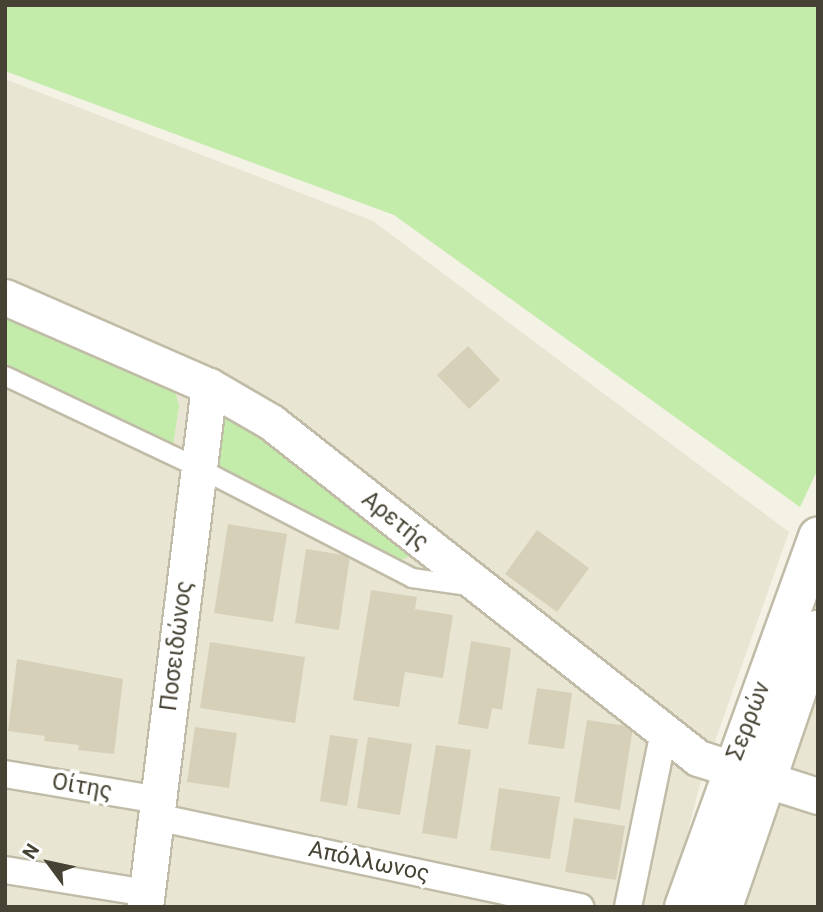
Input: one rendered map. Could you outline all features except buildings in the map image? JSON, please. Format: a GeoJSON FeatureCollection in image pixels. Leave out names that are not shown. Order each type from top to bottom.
{"type":"FeatureCollection","features":[{"type":"Feature","properties":{"kind":"street","name":"Αρετής"},"geometry":{"type":"LineString","coordinates":[[5,297],[209,386],[271,422],[477,587],[698,758],[746,776],[818,796]]}},
{"type":"Feature","properties":{"kind":"street","name":"Ποσειδώνος"},"geometry":{"type":"LineString","coordinates":[[146,900],[209,386]]}},
{"type":"Feature","properties":{"kind":"street","name":"Σερρών"},"geometry":{"type":"LineString","coordinates":[[723,907],[746,776],[818,537]]}},
{"type":"Feature","properties":{"kind":"street","name":"Σερρών"},"geometry":{"type":"LineString","coordinates":[[684,907],[818,630]]}},
{"type":"Feature","properties":{"kind":"street"},"geometry":{"type":"LineString","coordinates":[[628,907],[664,731]]}},
{"type":"Feature","properties":{"kind":"street","name":"Οίτης"},"geometry":{"type":"LineString","coordinates":[[5,774],[158,809]]}},
{"type":"Feature","properties":{"kind":"street","name":"Απόλλωνος"},"geometry":{"type":"LineString","coordinates":[[158,809],[581,907]]}},
{"type":"Feature","properties":{"kind":"street"},"geometry":{"type":"LineString","coordinates":[[5,870],[146,900]]}},
{"type":"Feature","properties":{"kind":"lane"},"geometry":{"type":"LineString","coordinates":[[5,376],[199,468],[412,578],[477,587]]}},
{"type":"Feature","properties":{"kind":"shaded area"},"geometry":{"type":"Polygon","coordinates":[[[5,79],[373,221],[789,532],[701,781],[668,907],[5,907],[5,79]]]}},
{"type":"Feature","properties":{"kind":"shaded area"},"geometry":{"type":"Polygon","coordinates":[[[818,663],[818,907],[738,907],[818,663]]]}},
{"type":"Feature","properties":{"kind":"green space"},"geometry":{"type":"Polygon","coordinates":[[[5,5],[818,5],[818,469],[800,507],[394,215],[5,71],[5,5]]]}},
{"type":"Feature","properties":{"kind":"green space"},"geometry":{"type":"Polygon","coordinates":[[[5,317],[174,387],[179,406],[173,445],[5,367],[5,317]]]}},
{"type":"Feature","properties":{"kind":"green space"},"geometry":{"type":"Polygon","coordinates":[[[212,410],[234,415],[410,549],[411,556],[397,561],[197,460],[212,410]]]}}]}
